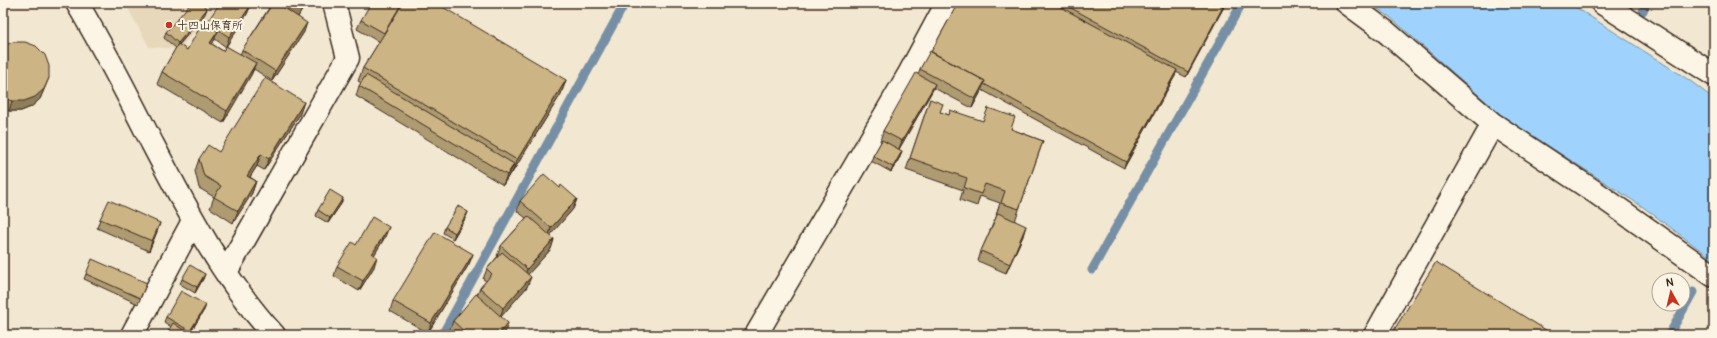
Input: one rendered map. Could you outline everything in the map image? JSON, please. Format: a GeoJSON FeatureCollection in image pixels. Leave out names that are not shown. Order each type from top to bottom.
{"type":"FeatureCollection","features":[{"type":"Feature","properties":{"kind":"street"},"geometry":{"type":"LineString","coordinates":[[78,3],[110,61],[193,221],[258,318],[274,335]]}},
{"type":"Feature","properties":{"kind":"street"},"geometry":{"type":"LineString","coordinates":[[226,272],[348,58],[334,3]]}},
{"type":"Feature","properties":{"kind":"street"},"geometry":{"type":"LineString","coordinates":[[756,335],[910,72],[947,3]]}},
{"type":"Feature","properties":{"kind":"street"},"geometry":{"type":"LineString","coordinates":[[1347,3],[1385,31],[1493,124],[1595,192],[1714,276]]}},
{"type":"Feature","properties":{"kind":"street"},"geometry":{"type":"LineString","coordinates":[[1602,3],[1714,75]]}},
{"type":"Feature","properties":{"kind":"street"},"geometry":{"type":"LineString","coordinates":[[1375,335],[1493,124]]}},
{"type":"Feature","properties":{"kind":"street"},"geometry":{"type":"LineString","coordinates":[[132,335],[193,221]]}},
{"type":"Feature","properties":{"kind":"shaded area","name":"十四山保育所"},"geometry":{"type":"Polygon","coordinates":[[[125,3],[222,3],[179,49],[149,47],[125,3]]]}},
{"type":"Feature","properties":{"kind":"water"},"geometry":{"type":"Polygon","coordinates":[[[1369,3],[1569,3],[1689,80],[1714,99],[1714,260],[1643,207],[1502,116],[1390,17],[1369,3]]]}},
{"type":"Feature","properties":{"kind":"building"},"geometry":{"type":"Polygon","coordinates":[[[191,3],[201,3],[207,9],[178,43],[166,32],[191,3]]]}},
{"type":"Feature","properties":{"kind":"building"},"geometry":{"type":"Polygon","coordinates":[[[220,3],[248,3],[251,5],[229,37],[207,22],[220,3]]]}},
{"type":"Feature","properties":{"kind":"building"},"geometry":{"type":"Polygon","coordinates":[[[273,3],[277,3],[307,23],[275,71],[242,50],[273,3]]]}},
{"type":"Feature","properties":{"kind":"building"},"geometry":{"type":"Polygon","coordinates":[[[280,3],[304,3],[301,7],[288,8],[280,3]]]}},
{"type":"Feature","properties":{"kind":"building"},"geometry":{"type":"Polygon","coordinates":[[[371,3],[402,3],[384,33],[361,20],[371,3]]]}},
{"type":"Feature","properties":{"kind":"building"},"geometry":{"type":"Polygon","coordinates":[[[403,3],[436,3],[566,80],[517,160],[363,68],[403,3]]]}},
{"type":"Feature","properties":{"kind":"building"},"geometry":{"type":"Polygon","coordinates":[[[958,3],[1053,3],[1177,70],[1126,162],[984,84],[985,81],[931,52],[958,3]]]}},
{"type":"Feature","properties":{"kind":"building"},"geometry":{"type":"Polygon","coordinates":[[[1062,3],[1225,3],[1188,72],[1062,3]]]}},
{"type":"Feature","properties":{"kind":"building"},"geometry":{"type":"Polygon","coordinates":[[[203,22],[218,31],[210,43],[223,51],[226,46],[256,63],[227,111],[162,72],[178,44],[187,50],[203,22]]]}},
{"type":"Feature","properties":{"kind":"building"},"geometry":{"type":"Polygon","coordinates":[[[13,42],[25,42],[36,46],[45,55],[49,66],[49,78],[44,89],[35,97],[24,101],[12,101],[3,97],[3,46],[13,42]]]}},
{"type":"Feature","properties":{"kind":"building"},"geometry":{"type":"Polygon","coordinates":[[[930,51],[985,81],[975,99],[920,69],[930,51]]]}},
{"type":"Feature","properties":{"kind":"building"},"geometry":{"type":"Polygon","coordinates":[[[916,73],[935,84],[902,141],[883,131],[916,73]]]}},
{"type":"Feature","properties":{"kind":"building"},"geometry":{"type":"Polygon","coordinates":[[[366,75],[514,164],[507,175],[359,86],[366,75]]]}},
{"type":"Feature","properties":{"kind":"building"},"geometry":{"type":"Polygon","coordinates":[[[265,78],[304,102],[269,159],[261,154],[247,176],[256,181],[238,211],[214,197],[221,186],[204,176],[199,159],[208,145],[219,152],[265,78]]]}},
{"type":"Feature","properties":{"kind":"building"},"geometry":{"type":"Polygon","coordinates":[[[930,99],[943,104],[940,112],[949,115],[950,110],[983,121],[988,108],[1015,117],[1011,129],[1043,141],[1019,209],[1001,203],[1005,191],[985,184],[981,194],[964,188],[967,178],[910,158],[930,99]]]}},
{"type":"Feature","properties":{"kind":"building"},"geometry":{"type":"Polygon","coordinates":[[[882,140],[902,151],[893,167],[873,156],[882,140]]]}},
{"type":"Feature","properties":{"kind":"building"},"geometry":{"type":"Polygon","coordinates":[[[544,174],[560,188],[561,185],[577,199],[551,228],[520,201],[544,174]]]}},
{"type":"Feature","properties":{"kind":"building"},"geometry":{"type":"Polygon","coordinates":[[[330,190],[343,198],[330,218],[318,210],[330,190]]]}},
{"type":"Feature","properties":{"kind":"building"},"geometry":{"type":"Polygon","coordinates":[[[109,200],[160,223],[152,241],[100,219],[109,200]]]}},
{"type":"Feature","properties":{"kind":"building"},"geometry":{"type":"Polygon","coordinates":[[[458,206],[468,212],[455,233],[445,227],[458,206]]]}},
{"type":"Feature","properties":{"kind":"building"},"geometry":{"type":"Polygon","coordinates":[[[998,213],[1026,226],[1010,264],[981,251],[998,213]]]}},
{"type":"Feature","properties":{"kind":"building"},"geometry":{"type":"Polygon","coordinates":[[[528,216],[554,239],[527,269],[501,246],[528,216]]]}},
{"type":"Feature","properties":{"kind":"building"},"geometry":{"type":"Polygon","coordinates":[[[372,217],[389,227],[372,254],[377,257],[363,281],[337,266],[352,242],[356,245],[372,217]]]}},
{"type":"Feature","properties":{"kind":"building"},"geometry":{"type":"Polygon","coordinates":[[[435,232],[473,254],[431,323],[393,301],[435,232]]]}},
{"type":"Feature","properties":{"kind":"building"},"geometry":{"type":"Polygon","coordinates":[[[502,252],[531,277],[503,308],[480,288],[492,274],[487,269],[502,252]]]}},
{"type":"Feature","properties":{"kind":"building"},"geometry":{"type":"Polygon","coordinates":[[[92,259],[147,283],[140,298],[86,274],[92,259]]]}},
{"type":"Feature","properties":{"kind":"building"},"geometry":{"type":"Polygon","coordinates":[[[1436,262],[1554,335],[1403,335],[1394,330],[1436,262]]]}},
{"type":"Feature","properties":{"kind":"building"},"geometry":{"type":"Polygon","coordinates":[[[190,265],[205,274],[197,287],[182,279],[190,265]]]}},
{"type":"Feature","properties":{"kind":"building"},"geometry":{"type":"Polygon","coordinates":[[[181,291],[206,305],[190,331],[166,317],[181,291]]]}},
{"type":"Feature","properties":{"kind":"building"},"geometry":{"type":"Polygon","coordinates":[[[476,294],[508,323],[498,335],[468,335],[453,321],[476,294]]]}},
{"type":"Feature","properties":{"kind":"building"},"geometry":{"type":"Polygon","coordinates":[[[173,323],[185,331],[182,335],[166,335],[173,323]]]}},
{"type":"Feature","properties":{"kind":"building"},"geometry":{"type":"Polygon","coordinates":[[[456,330],[462,335],[451,335],[456,330]]]}},
{"type":"Feature","properties":{"kind":"waterway"},"geometry":{"type":"LineString","coordinates":[[3,9],[6,3]]}},
{"type":"Feature","properties":{"kind":"waterway"},"geometry":{"type":"LineString","coordinates":[[442,335],[625,3]]}},
{"type":"Feature","properties":{"kind":"waterway"},"geometry":{"type":"LineString","coordinates":[[1092,270],[1242,3]]}},
{"type":"Feature","properties":{"kind":"waterway"},"geometry":{"type":"LineString","coordinates":[[1643,11],[1646,3]]}},
{"type":"Feature","properties":{"kind":"waterway"},"geometry":{"type":"LineString","coordinates":[[1669,335],[1693,292]]}},
{"type":"Feature","properties":{"kind":"place","name":"十四山保育所"},"geometry":{"type":"Point","coordinates":[169,25]}}]}
